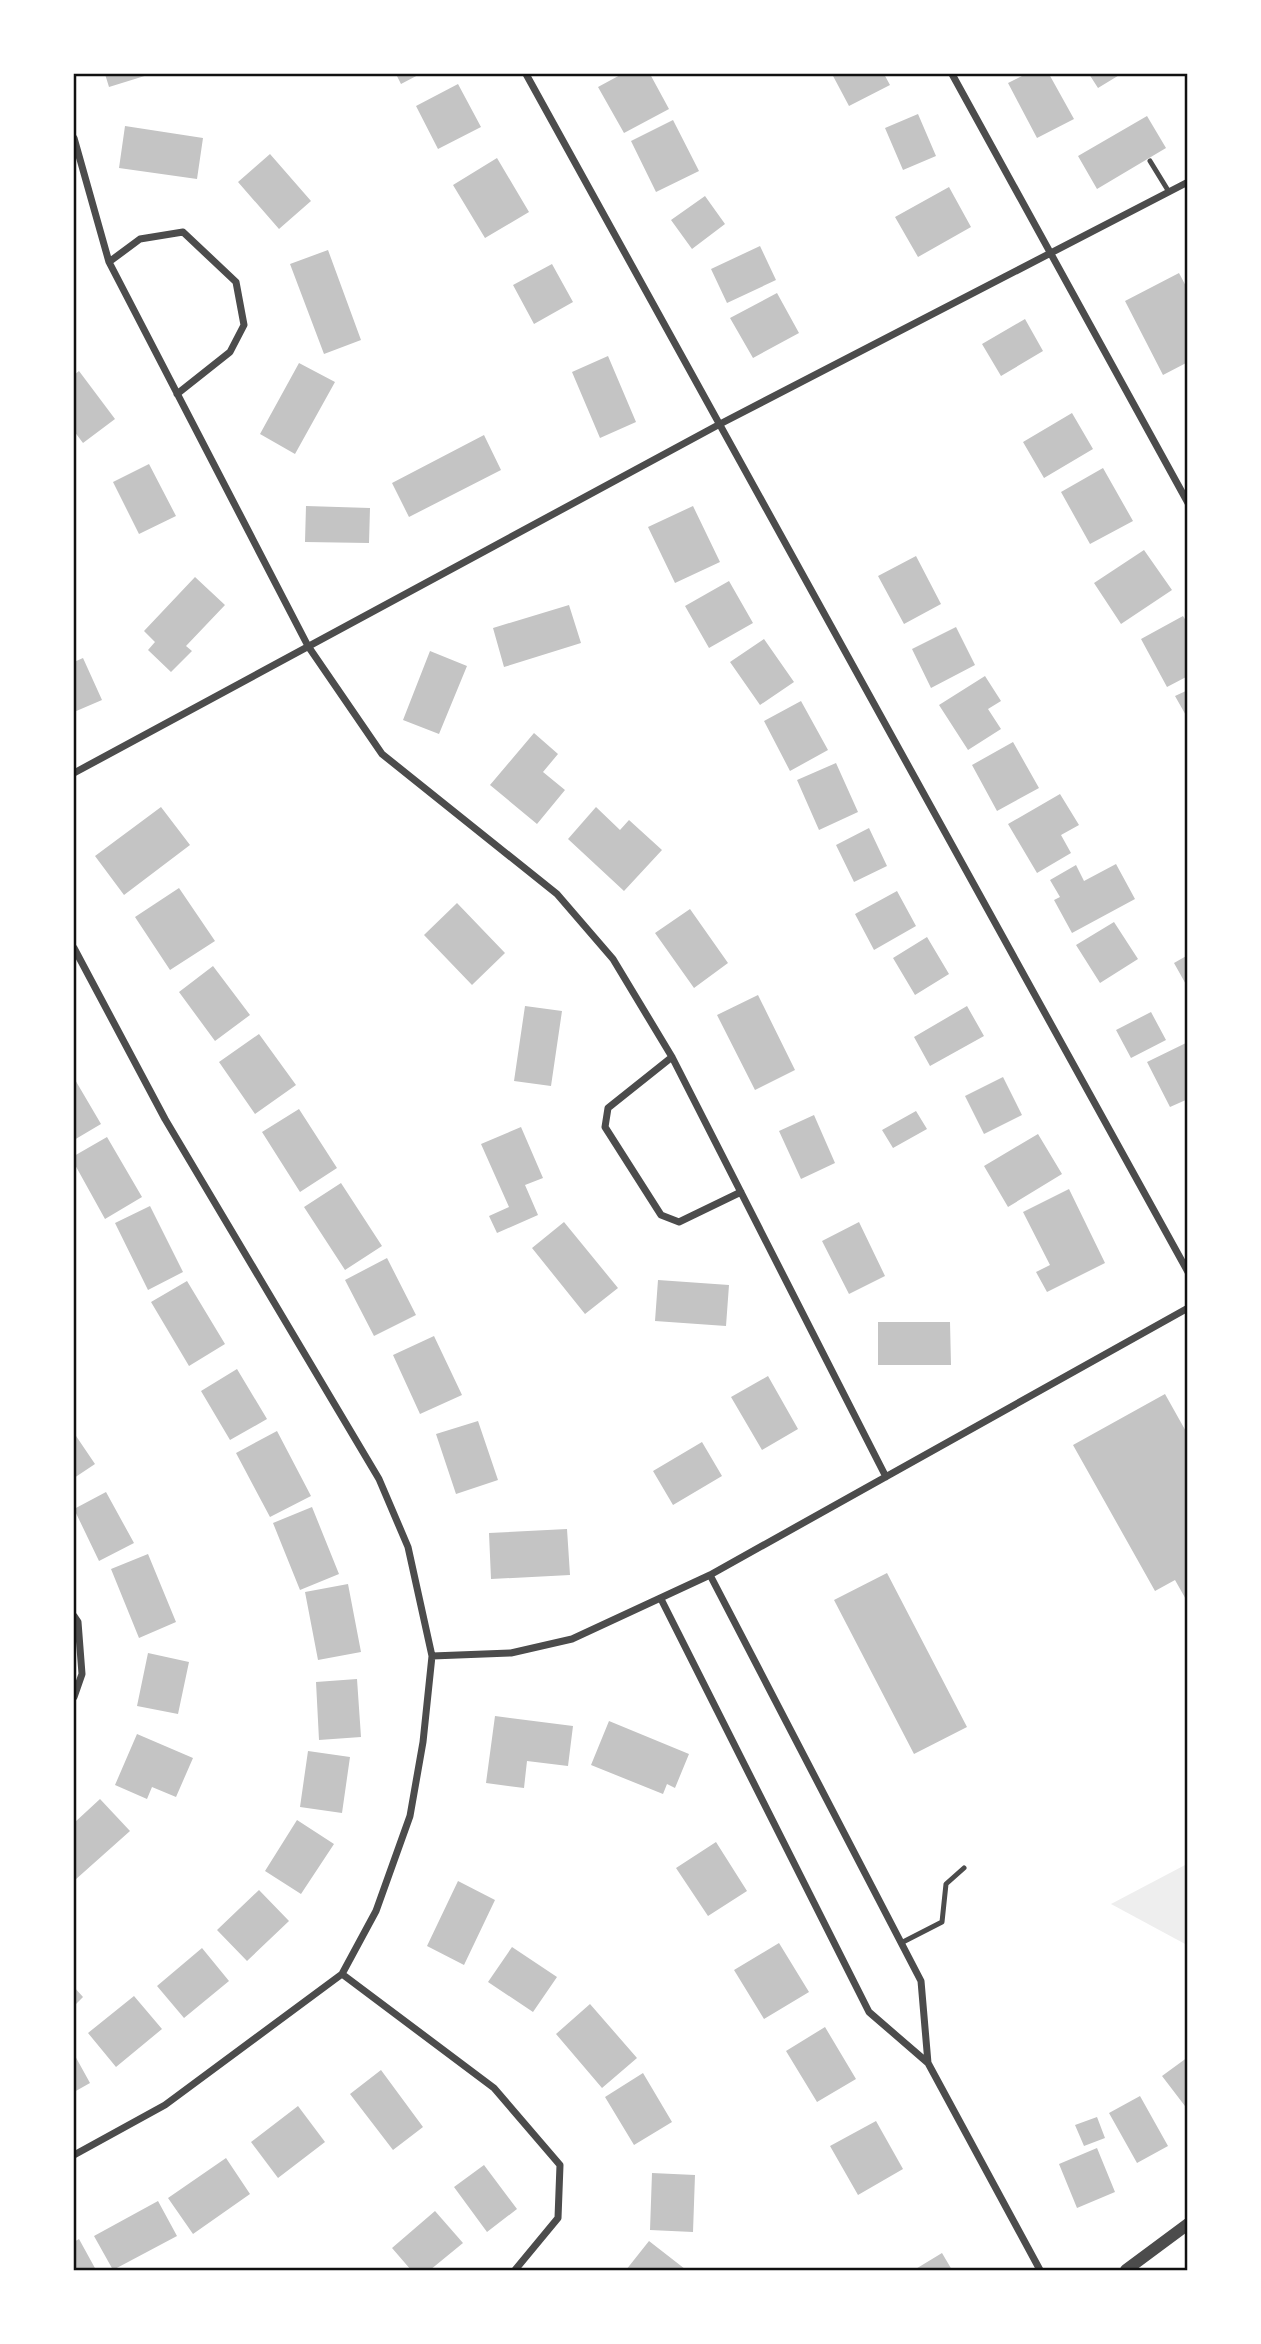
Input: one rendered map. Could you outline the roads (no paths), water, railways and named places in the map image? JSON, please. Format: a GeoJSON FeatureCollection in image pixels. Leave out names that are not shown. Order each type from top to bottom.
{"type":"FeatureCollection","features":[{"type":"Feature","properties":{"kind":"street"},"geometry":{"type":"LineString","coordinates":[[526,74],[1188,1272]]}},
{"type":"Feature","properties":{"kind":"street"},"geometry":{"type":"LineString","coordinates":[[952,74],[1188,503]]}},
{"type":"Feature","properties":{"kind":"street"},"geometry":{"type":"LineString","coordinates":[[74,138],[108,262],[308,646],[382,754],[557,894],[613,959],[672,1057],[886,1478]]}},
{"type":"Feature","properties":{"kind":"street"},"geometry":{"type":"LineString","coordinates":[[74,773],[720,425],[1188,182]]}},
{"type":"Feature","properties":{"kind":"street"},"geometry":{"type":"LineString","coordinates":[[108,262],[140,239],[183,232],[236,282],[244,325],[230,352],[177,394]]}},
{"type":"Feature","properties":{"kind":"street"},"geometry":{"type":"LineString","coordinates":[[74,948],[165,1119],[379,1479],[408,1547],[432,1656],[423,1742],[410,1816],[376,1911],[342,1974],[165,2105],[74,2155]]}},
{"type":"Feature","properties":{"kind":"street"},"geometry":{"type":"LineString","coordinates":[[672,1057],[608,1108],[605,1127],[661,1215],[679,1222],[741,1192]]}},
{"type":"Feature","properties":{"kind":"street"},"geometry":{"type":"LineString","coordinates":[[432,1656],[511,1653],[572,1639],[710,1575],[1188,1308]]}},
{"type":"Feature","properties":{"kind":"street"},"geometry":{"type":"LineString","coordinates":[[710,1575],[921,1981],[928,2063]]}},
{"type":"Feature","properties":{"kind":"street"},"geometry":{"type":"LineString","coordinates":[[661,1598],[869,2012],[928,2063],[1040,2270]]}},
{"type":"Feature","properties":{"kind":"street"},"geometry":{"type":"LineString","coordinates":[[74,1616],[78,1622],[82,1674],[74,1697]]}},
{"type":"Feature","properties":{"kind":"street"},"geometry":{"type":"LineString","coordinates":[[342,1974],[494,2088],[560,2165],[558,2218],[515,2270]]}},
{"type":"Feature","properties":{"kind":"street"},"geometry":{"type":"LineString","coordinates":[[1126,2270],[1188,2224]]}},
{"type":"Feature","properties":{"kind":"lane"},"geometry":{"type":"LineString","coordinates":[[1150,161],[1168,192]]}},
{"type":"Feature","properties":{"kind":"lane"},"geometry":{"type":"LineString","coordinates":[[901,1943],[942,1922],[946,1884],[964,1868]]}}]}
